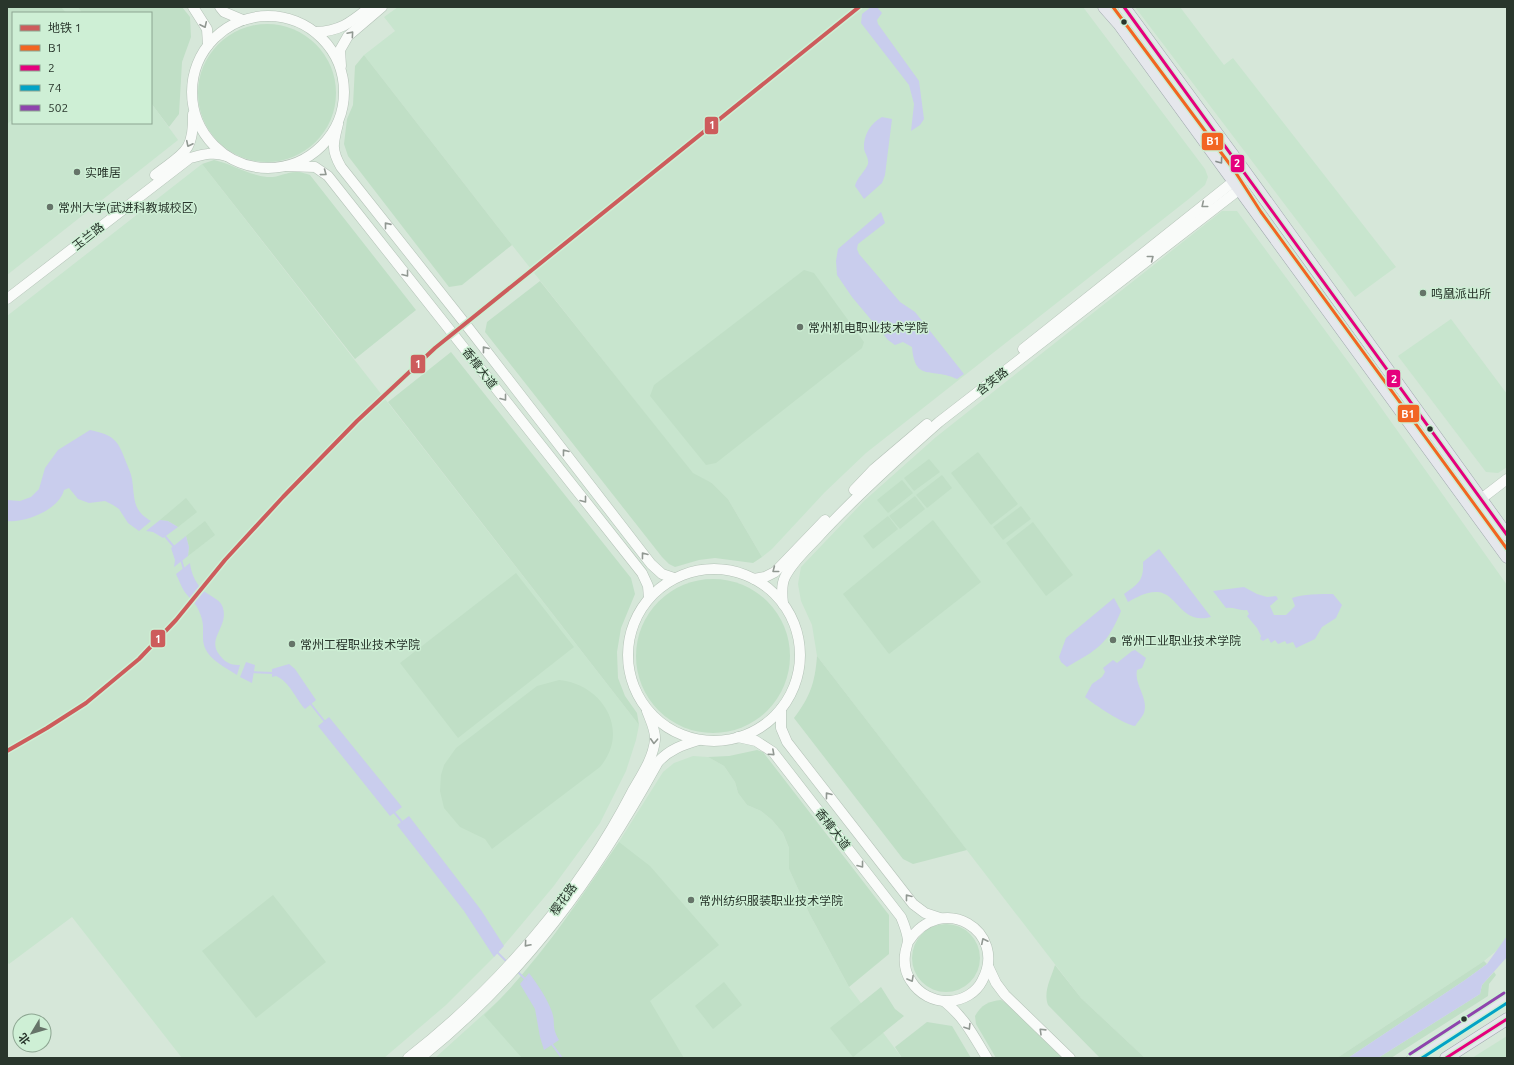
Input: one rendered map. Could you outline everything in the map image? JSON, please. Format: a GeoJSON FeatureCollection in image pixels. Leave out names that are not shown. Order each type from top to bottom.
{"type":"FeatureCollection","features":[{"type":"Feature","properties":{"kind":"main road"},"geometry":{"type":"LineString","coordinates":[[1104,7],[1119,24],[1237,185],[1507,557]]}},
{"type":"Feature","properties":{"kind":"main road"},"geometry":{"type":"LineString","coordinates":[[1124,7],[1238,162],[1507,535]]}},
{"type":"Feature","properties":{"kind":"main road"},"geometry":{"type":"LineString","coordinates":[[1413,1058],[1507,996]]}},
{"type":"Feature","properties":{"kind":"main road"},"geometry":{"type":"LineString","coordinates":[[1446,1058],[1507,1019]]}},
{"type":"Feature","properties":{"kind":"street"},"geometry":{"type":"LineString","coordinates":[[193,7],[207,29],[208,45]]}},
{"type":"Feature","properties":{"kind":"street"},"geometry":{"type":"LineString","coordinates":[[220,7],[224,12],[243,20]]}},
{"type":"Feature","properties":{"kind":"street"},"geometry":{"type":"LineString","coordinates":[[316,32],[331,31],[346,26],[370,7]]}},
{"type":"Feature","properties":{"kind":"street"},"geometry":{"type":"LineString","coordinates":[[341,70],[340,50],[348,36],[382,7]]}},
{"type":"Feature","properties":{"kind":"street","name":"玉兰路"},"geometry":{"type":"LineString","coordinates":[[7,291],[187,150],[193,136],[192,87],[195,69],[208,45],[226,28],[243,20],[257,16],[277,16],[298,22],[316,32],[331,49],[341,70]]}},
{"type":"Feature","properties":{"kind":"street","name":"香樟大道"},"geometry":{"type":"LineString","coordinates":[[341,70],[344,88],[343,106],[333,143],[335,156],[341,167],[467,326],[651,564],[662,574],[674,578]]}},
{"type":"Feature","properties":{"kind":"street"},"geometry":{"type":"LineString","coordinates":[[193,106],[202,130],[209,140],[221,152],[235,161],[264,168],[287,166],[304,160],[317,151],[328,140],[338,124]]}},
{"type":"Feature","properties":{"kind":"street","name":"玉兰路"},"geometry":{"type":"LineString","coordinates":[[7,299],[190,158],[204,154],[220,154],[235,161]]}},
{"type":"Feature","properties":{"kind":"street","name":"香樟大道"},"geometry":{"type":"LineString","coordinates":[[287,166],[315,167],[328,176],[642,573],[648,586],[649,598]]}},
{"type":"Feature","properties":{"kind":"street","name":"含笑路"},"geometry":{"type":"LineString","coordinates":[[754,579],[765,577],[775,572],[874,470],[916,433],[1237,185]]}},
{"type":"Feature","properties":{"kind":"street","name":"含笑路"},"geometry":{"type":"LineString","coordinates":[[782,604],[784,578],[793,565],[846,506],[894,461],[939,422],[1237,185]]}},
{"type":"Feature","properties":{"kind":"street"},"geometry":{"type":"LineString","coordinates":[[1480,499],[1507,479]]}},
{"type":"Feature","properties":{"kind":"street"},"geometry":{"type":"LineString","coordinates":[[720,569],[735,572],[754,579],[771,591],[782,604],[796,632],[799,662],[796,678],[787,700],[781,709],[762,726],[737,737],[712,741],[691,738],[674,731],[660,722],[644,704],[638,695],[631,678],[628,661],[628,647],[637,616],[649,598],[662,586],[674,578],[694,571],[720,569]]}},
{"type":"Feature","properties":{"kind":"street","name":"樱花路"},"geometry":{"type":"LineString","coordinates":[[519,960],[600,847],[625,806],[652,754],[655,738],[644,704]]}},
{"type":"Feature","properties":{"kind":"street","name":"香樟大道"},"geometry":{"type":"LineString","coordinates":[[781,709],[781,728],[787,742],[913,904],[925,913],[940,918]]}},
{"type":"Feature","properties":{"kind":"street","name":"香樟大道"},"geometry":{"type":"LineString","coordinates":[[737,737],[756,741],[773,752],[901,917],[908,942]]}},
{"type":"Feature","properties":{"kind":"street","name":"樱花路"},"geometry":{"type":"LineString","coordinates":[[420,1058],[464,1020],[573,899],[606,851],[658,762],[666,753],[677,747],[702,739]]}},
{"type":"Feature","properties":{"kind":"street"},"geometry":{"type":"LineString","coordinates":[[944,1002],[957,1000],[969,995],[980,986],[987,973],[989,959],[986,944],[979,932],[968,923],[954,918],[940,918],[926,922],[915,931],[908,942],[905,955],[905,968],[910,981],[925,995],[944,1002],[958,1013],[966,1023],[987,1058]]}},
{"type":"Feature","properties":{"kind":"street"},"geometry":{"type":"LineString","coordinates":[[988,966],[996,983],[1005,995],[1070,1058]]}},
{"type":"Feature","properties":{"kind":"street","name":"樱花路"},"geometry":{"type":"LineString","coordinates":[[408,1058],[508,972]]}},
{"type":"Feature","properties":{"kind":"shaded area","name":"常州大学(武进科教城校区)"},"geometry":{"type":"Polygon","coordinates":[[[7,7],[78,7],[81,12],[12,12],[12,124],[152,124],[152,104],[178,140],[7,275],[7,7]]]}},
{"type":"Feature","properties":{"kind":"shaded area"},"geometry":{"type":"Polygon","coordinates":[[[7,7],[61,7],[65,12],[12,12],[12,120],[7,124],[7,7]]]}},
{"type":"Feature","properties":{"kind":"shaded area"},"geometry":{"type":"Polygon","coordinates":[[[78,7],[182,7],[190,17],[191,37],[182,62],[179,114],[169,127],[152,104],[152,12],[81,12],[78,7]]]}},
{"type":"Feature","properties":{"kind":"shaded area","name":"常州机电职业技术学院"},"geometry":{"type":"Polygon","coordinates":[[[398,7],[1083,7],[1205,169],[1208,177],[1205,185],[1190,198],[866,453],[825,492],[772,549],[762,557],[728,499],[712,483],[693,474],[364,55],[395,31],[384,17],[398,7]]]}},
{"type":"Feature","properties":{"kind":"shaded area"},"geometry":{"type":"Polygon","coordinates":[[[1135,7],[1180,7],[1224,65],[1233,58],[1396,267],[1355,297],[1135,7]]]}},
{"type":"Feature","properties":{"kind":"shaded area"},"geometry":{"type":"Polygon","coordinates":[[[260,24],[274,24],[293,29],[316,44],[331,67],[335,80],[335,106],[331,119],[316,142],[293,157],[274,162],[260,162],[241,157],[218,142],[203,119],[198,100],[198,86],[203,67],[218,44],[241,29],[260,24]]]}},
{"type":"Feature","properties":{"kind":"shaded area"},"geometry":{"type":"Polygon","coordinates":[[[364,55],[512,245],[462,285],[449,287],[348,156],[344,144],[347,119],[353,105],[355,66],[364,55]]]}},
{"type":"Feature","properties":{"kind":"shaded area"},"geometry":{"type":"Polygon","coordinates":[[[214,160],[260,176],[275,176],[290,172],[301,172],[310,175],[416,310],[355,359],[202,164],[214,160]]]}},
{"type":"Feature","properties":{"kind":"shaded area","name":"常州工程职业技术学院"},"geometry":{"type":"Polygon","coordinates":[[[202,164],[639,725],[626,771],[600,823],[553,887],[494,957],[446,1005],[384,1058],[182,1058],[72,917],[9,964],[7,962],[7,316],[202,164]]]}},
{"type":"Feature","properties":{"kind":"shaded area","name":"常州工业职业技术学院"},"geometry":{"type":"Polygon","coordinates":[[[1222,211],[1237,211],[1355,371],[1507,585],[1507,936],[1501,947],[1484,961],[1337,1058],[1145,1058],[1081,998],[817,656],[812,625],[801,601],[798,584],[801,567],[864,501],[936,437],[1222,211]]]}},
{"type":"Feature","properties":{"kind":"shaded area"},"geometry":{"type":"Polygon","coordinates":[[[804,270],[814,273],[864,342],[862,348],[716,463],[706,465],[650,396],[654,385],[804,270]]]}},
{"type":"Feature","properties":{"kind":"shaded area"},"geometry":{"type":"Polygon","coordinates":[[[540,281],[693,473],[712,483],[728,499],[762,557],[753,563],[715,558],[699,560],[675,567],[669,564],[662,557],[485,332],[487,322],[540,281]]]}},
{"type":"Feature","properties":{"kind":"shaded area"},"geometry":{"type":"Polygon","coordinates":[[[1451,319],[1507,394],[1507,467],[1498,473],[1486,472],[1398,356],[1451,319]]]}},
{"type":"Feature","properties":{"kind":"shaded area"},"geometry":{"type":"Polygon","coordinates":[[[451,352],[631,578],[635,594],[621,628],[617,652],[618,678],[625,696],[637,713],[639,725],[388,402],[451,352]]]}},
{"type":"Feature","properties":{"kind":"shaded area"},"geometry":{"type":"Polygon","coordinates":[[[978,452],[1018,504],[991,525],[951,473],[978,452]]]}},
{"type":"Feature","properties":{"kind":"shaded area"},"geometry":{"type":"Polygon","coordinates":[[[929,459],[940,472],[914,491],[904,478],[929,459]]]}},
{"type":"Feature","properties":{"kind":"shaded area"},"geometry":{"type":"Polygon","coordinates":[[[942,475],[952,488],[927,508],[916,495],[942,475]]]}},
{"type":"Feature","properties":{"kind":"shaded area"},"geometry":{"type":"Polygon","coordinates":[[[902,480],[913,493],[888,513],[877,500],[902,480]]]}},
{"type":"Feature","properties":{"kind":"shaded area"},"geometry":{"type":"Polygon","coordinates":[[[915,496],[925,509],[900,529],[889,516],[915,496]]]}},
{"type":"Feature","properties":{"kind":"shaded area"},"geometry":{"type":"Polygon","coordinates":[[[186,498],[197,512],[178,527],[168,521],[160,520],[186,498]]]}},
{"type":"Feature","properties":{"kind":"shaded area"},"geometry":{"type":"Polygon","coordinates":[[[1021,506],[1031,519],[1003,540],[993,527],[1021,506]]]}},
{"type":"Feature","properties":{"kind":"shaded area"},"geometry":{"type":"Polygon","coordinates":[[[888,516],[898,529],[873,549],[863,536],[888,516]]]}},
{"type":"Feature","properties":{"kind":"shaded area"},"geometry":{"type":"Polygon","coordinates":[[[933,520],[981,582],[889,654],[843,594],[933,520]]]}},
{"type":"Feature","properties":{"kind":"shaded area"},"geometry":{"type":"Polygon","coordinates":[[[205,521],[215,535],[188,556],[189,547],[186,536],[205,521]]]}},
{"type":"Feature","properties":{"kind":"shaded area"},"geometry":{"type":"Polygon","coordinates":[[[1033,522],[1073,575],[1046,596],[1006,543],[1033,522]]]}},
{"type":"Feature","properties":{"kind":"shaded area"},"geometry":{"type":"Polygon","coordinates":[[[516,573],[574,647],[458,738],[400,663],[516,573]]]}},
{"type":"Feature","properties":{"kind":"shaded area"},"geometry":{"type":"Polygon","coordinates":[[[713,579],[728,581],[749,588],[756,592],[772,607],[777,613],[784,627],[790,656],[788,671],[781,692],[777,699],[762,715],[756,720],[742,727],[713,733],[698,731],[677,724],[670,720],[654,705],[649,699],[642,685],[636,656],[638,641],[645,620],[649,613],[664,597],[670,592],[684,585],[713,579]]]}},
{"type":"Feature","properties":{"kind":"shaded area"},"geometry":{"type":"Polygon","coordinates":[[[817,656],[967,850],[913,864],[903,859],[794,718],[811,689],[815,674],[817,656]]]}},
{"type":"Feature","properties":{"kind":"shaded area"},"geometry":{"type":"Polygon","coordinates":[[[559,680],[574,683],[588,690],[599,700],[607,711],[612,724],[613,738],[609,753],[600,767],[492,849],[485,839],[460,827],[444,808],[440,791],[441,775],[444,765],[456,748],[537,686],[559,680]]]}},
{"type":"Feature","properties":{"kind":"shaded area"},"geometry":{"type":"Polygon","coordinates":[[[757,750],[763,752],[889,915],[889,954],[849,987],[809,913],[789,869],[789,848],[783,833],[772,820],[761,811],[747,805],[738,793],[735,782],[724,766],[708,757],[729,756],[757,750]]]}},
{"type":"Feature","properties":{"kind":"shaded area","name":"常州纺织服装职业技术学院"},"geometry":{"type":"Polygon","coordinates":[[[693,756],[708,757],[724,766],[735,782],[738,793],[747,805],[761,811],[772,820],[783,833],[789,848],[789,869],[809,913],[849,987],[902,1058],[435,1058],[507,993],[555,934],[617,845],[663,772],[674,763],[693,756]]]}},
{"type":"Feature","properties":{"kind":"shaded area"},"geometry":{"type":"Polygon","coordinates":[[[619,842],[650,866],[719,945],[650,1001],[684,1058],[522,1058],[484,1015],[522,975],[539,954],[572,910],[619,842]]]}},
{"type":"Feature","properties":{"kind":"shaded area"},"geometry":{"type":"Polygon","coordinates":[[[273,895],[326,962],[256,1018],[202,951],[273,895]]]}},
{"type":"Feature","properties":{"kind":"shaded area"},"geometry":{"type":"Polygon","coordinates":[[[946,924],[959,927],[970,934],[977,945],[980,958],[977,971],[970,982],[959,989],[946,992],[933,989],[922,982],[915,971],[912,958],[915,945],[922,934],[933,927],[946,924]]]}},
{"type":"Feature","properties":{"kind":"shaded area"},"geometry":{"type":"Polygon","coordinates":[[[1484,961],[1487,964],[1465,980],[1348,1058],[1337,1058],[1484,961]]]}},
{"type":"Feature","properties":{"kind":"shaded area"},"geometry":{"type":"Polygon","coordinates":[[[1055,965],[1081,998],[1145,1058],[1100,1058],[1048,1005],[1046,995],[1055,965]]]}},
{"type":"Feature","properties":{"kind":"shaded area"},"geometry":{"type":"Polygon","coordinates":[[[1494,972],[1496,975],[1489,984],[1488,996],[1391,1058],[1378,1058],[1480,994],[1482,985],[1494,972]]]}},
{"type":"Feature","properties":{"kind":"shaded area"},"geometry":{"type":"Polygon","coordinates":[[[724,982],[742,1005],[713,1029],[695,1006],[724,982]]]}},
{"type":"Feature","properties":{"kind":"shaded area"},"geometry":{"type":"Polygon","coordinates":[[[881,987],[895,1009],[904,1016],[853,1057],[830,1028],[881,987]]]}},
{"type":"Feature","properties":{"kind":"shaded area"},"geometry":{"type":"Polygon","coordinates":[[[1001,1000],[1009,1005],[1062,1058],[996,1058],[976,1024],[975,1016],[986,1004],[1001,1000]]]}},
{"type":"Feature","properties":{"kind":"shaded area"},"geometry":{"type":"Polygon","coordinates":[[[927,1022],[952,1026],[971,1058],[902,1058],[895,1047],[927,1022]]]}},
{"type":"Feature","properties":{"kind":"shaded area"},"geometry":{"type":"Polygon","coordinates":[[[1507,1036],[1507,1058],[1472,1058],[1507,1036]]]}},
{"type":"Feature","properties":{"kind":"water"},"geometry":{"type":"Polygon","coordinates":[[[871,7],[877,7],[882,13],[877,20],[878,24],[919,81],[924,119],[920,125],[911,131],[914,104],[909,85],[861,23],[862,14],[871,7]]]}},
{"type":"Feature","properties":{"kind":"water"},"geometry":{"type":"Polygon","coordinates":[[[882,117],[892,119],[885,175],[882,183],[864,199],[855,186],[857,180],[868,164],[864,149],[866,134],[871,126],[882,117]]]}},
{"type":"Feature","properties":{"kind":"water"},"geometry":{"type":"Polygon","coordinates":[[[881,212],[885,223],[858,244],[857,249],[859,254],[900,302],[915,312],[964,374],[957,379],[921,370],[917,366],[912,347],[903,342],[895,345],[888,340],[852,297],[837,275],[836,261],[838,249],[881,212]]]}},
{"type":"Feature","properties":{"kind":"water"},"geometry":{"type":"Polygon","coordinates":[[[90,430],[110,437],[120,448],[131,475],[137,508],[140,513],[151,521],[139,531],[128,523],[119,509],[113,505],[105,501],[89,503],[78,499],[69,488],[64,490],[56,504],[40,514],[23,520],[7,521],[7,500],[20,501],[31,497],[39,489],[45,468],[58,450],[90,430]]]}},
{"type":"Feature","properties":{"kind":"water"},"geometry":{"type":"Polygon","coordinates":[[[160,520],[168,521],[178,527],[163,538],[153,532],[146,531],[160,520]]]}},
{"type":"Feature","properties":{"kind":"water"},"geometry":{"type":"Polygon","coordinates":[[[186,536],[189,547],[188,556],[174,567],[175,560],[171,548],[186,536]]]}},
{"type":"Feature","properties":{"kind":"water"},"geometry":{"type":"Polygon","coordinates":[[[1159,549],[1211,617],[1193,617],[1186,613],[1165,594],[1158,592],[1146,593],[1128,602],[1124,594],[1141,578],[1143,562],[1159,549]]]}},
{"type":"Feature","properties":{"kind":"water"},"geometry":{"type":"Polygon","coordinates":[[[190,563],[193,575],[199,586],[222,605],[224,615],[223,622],[215,646],[225,661],[231,664],[240,665],[237,675],[220,664],[206,651],[203,638],[203,627],[198,608],[184,591],[176,574],[190,563]]]}},
{"type":"Feature","properties":{"kind":"water"},"geometry":{"type":"Polygon","coordinates":[[[1244,587],[1257,594],[1267,597],[1276,596],[1278,599],[1270,606],[1274,615],[1286,615],[1295,606],[1292,598],[1312,594],[1333,594],[1342,605],[1336,618],[1322,627],[1315,639],[1296,648],[1293,642],[1287,644],[1285,641],[1278,644],[1275,640],[1271,643],[1268,638],[1263,641],[1260,639],[1261,636],[1257,628],[1247,616],[1249,614],[1247,610],[1226,608],[1213,591],[1244,587]]]}},
{"type":"Feature","properties":{"kind":"water"},"geometry":{"type":"Polygon","coordinates":[[[1114,598],[1121,611],[1111,632],[1094,650],[1067,667],[1061,662],[1059,657],[1066,638],[1114,598]]]}},
{"type":"Feature","properties":{"kind":"water"},"geometry":{"type":"Polygon","coordinates":[[[1135,650],[1146,658],[1142,668],[1137,670],[1138,681],[1145,702],[1145,707],[1144,713],[1135,726],[1117,718],[1085,697],[1092,684],[1102,677],[1105,672],[1103,668],[1113,660],[1117,663],[1135,650]]]}},
{"type":"Feature","properties":{"kind":"water"},"geometry":{"type":"Polygon","coordinates":[[[246,662],[255,665],[252,683],[240,677],[246,662]]]}},
{"type":"Feature","properties":{"kind":"water"},"geometry":{"type":"Polygon","coordinates":[[[289,664],[295,669],[316,700],[305,709],[285,682],[276,676],[272,677],[272,669],[289,664]]]}},
{"type":"Feature","properties":{"kind":"water"},"geometry":{"type":"Polygon","coordinates":[[[329,717],[402,807],[390,816],[318,726],[329,717]]]}},
{"type":"Feature","properties":{"kind":"water"},"geometry":{"type":"Polygon","coordinates":[[[409,816],[481,910],[504,946],[494,957],[464,911],[397,825],[409,816]]]}},
{"type":"Feature","properties":{"kind":"water"},"geometry":{"type":"Polygon","coordinates":[[[1507,936],[1507,957],[1482,985],[1480,994],[1378,1058],[1348,1058],[1487,964],[1507,936]]]}},
{"type":"Feature","properties":{"kind":"water"},"geometry":{"type":"Polygon","coordinates":[[[529,973],[550,1007],[553,1016],[554,1028],[559,1040],[544,1050],[535,1009],[520,984],[529,973]]]}},
{"type":"Feature","properties":{"kind":"waterway"},"geometry":{"type":"LineString","coordinates":[[164,535],[175,548]]}},
{"type":"Feature","properties":{"kind":"waterway"},"geometry":{"type":"LineString","coordinates":[[181,559],[184,570]]}},
{"type":"Feature","properties":{"kind":"waterway"},"geometry":{"type":"LineString","coordinates":[[251,672],[273,673]]}},
{"type":"Feature","properties":{"kind":"waterway"},"geometry":{"type":"LineString","coordinates":[[310,703],[325,722]]}},
{"type":"Feature","properties":{"kind":"waterway"},"geometry":{"type":"LineString","coordinates":[[393,811],[403,823]]}},
{"type":"Feature","properties":{"kind":"waterway"},"geometry":{"type":"LineString","coordinates":[[496,951],[507,962]]}},
{"type":"Feature","properties":{"kind":"waterway"},"geometry":{"type":"LineString","coordinates":[[516,970],[526,980]]}},
{"type":"Feature","properties":{"kind":"waterway"},"geometry":{"type":"LineString","coordinates":[[551,1043],[562,1058]]}},
{"type":"Feature","properties":{"kind":"metro line","name":"1"},"geometry":{"type":"LineString","coordinates":[[7,751],[86,703],[139,659],[176,620],[225,560],[283,497],[357,421],[435,348],[859,7]]}},
{"type":"Feature","properties":{"kind":"transit line","name":"B1"},"geometry":{"type":"LineString","coordinates":[[1113,7],[1234,170],[1261,212],[1507,549]]}},
{"type":"Feature","properties":{"kind":"transit line","name":"2"},"geometry":{"type":"LineString","coordinates":[[1124,7],[1507,535]]}},
{"type":"Feature","properties":{"kind":"transit line","name":"502"},"geometry":{"type":"LineString","coordinates":[[1410,1054],[1504,993]]}},
{"type":"Feature","properties":{"kind":"transit line","name":"74"},"geometry":{"type":"LineString","coordinates":[[1422,1058],[1507,1003]]}},
{"type":"Feature","properties":{"kind":"transit line","name":"2"},"geometry":{"type":"LineString","coordinates":[[1446,1058],[1507,1019]]}},
{"type":"Feature","properties":{"kind":"place","name":"实唯居"},"geometry":{"type":"Point","coordinates":[77,172]}},
{"type":"Feature","properties":{"kind":"place","name":"常州大学(武进科教城校区)"},"geometry":{"type":"Point","coordinates":[50,207]}},
{"type":"Feature","properties":{"kind":"place","name":"鸣凰派出所"},"geometry":{"type":"Point","coordinates":[1423,293]}},
{"type":"Feature","properties":{"kind":"place","name":"常州机电职业技术学院"},"geometry":{"type":"Point","coordinates":[800,327]}},
{"type":"Feature","properties":{"kind":"place","name":"常州工业职业技术学院"},"geometry":{"type":"Point","coordinates":[1113,640]}},
{"type":"Feature","properties":{"kind":"place","name":"常州工程职业技术学院"},"geometry":{"type":"Point","coordinates":[292,644]}},
{"type":"Feature","properties":{"kind":"place","name":"常州纺织服装职业技术学院"},"geometry":{"type":"Point","coordinates":[691,900]}}]}
